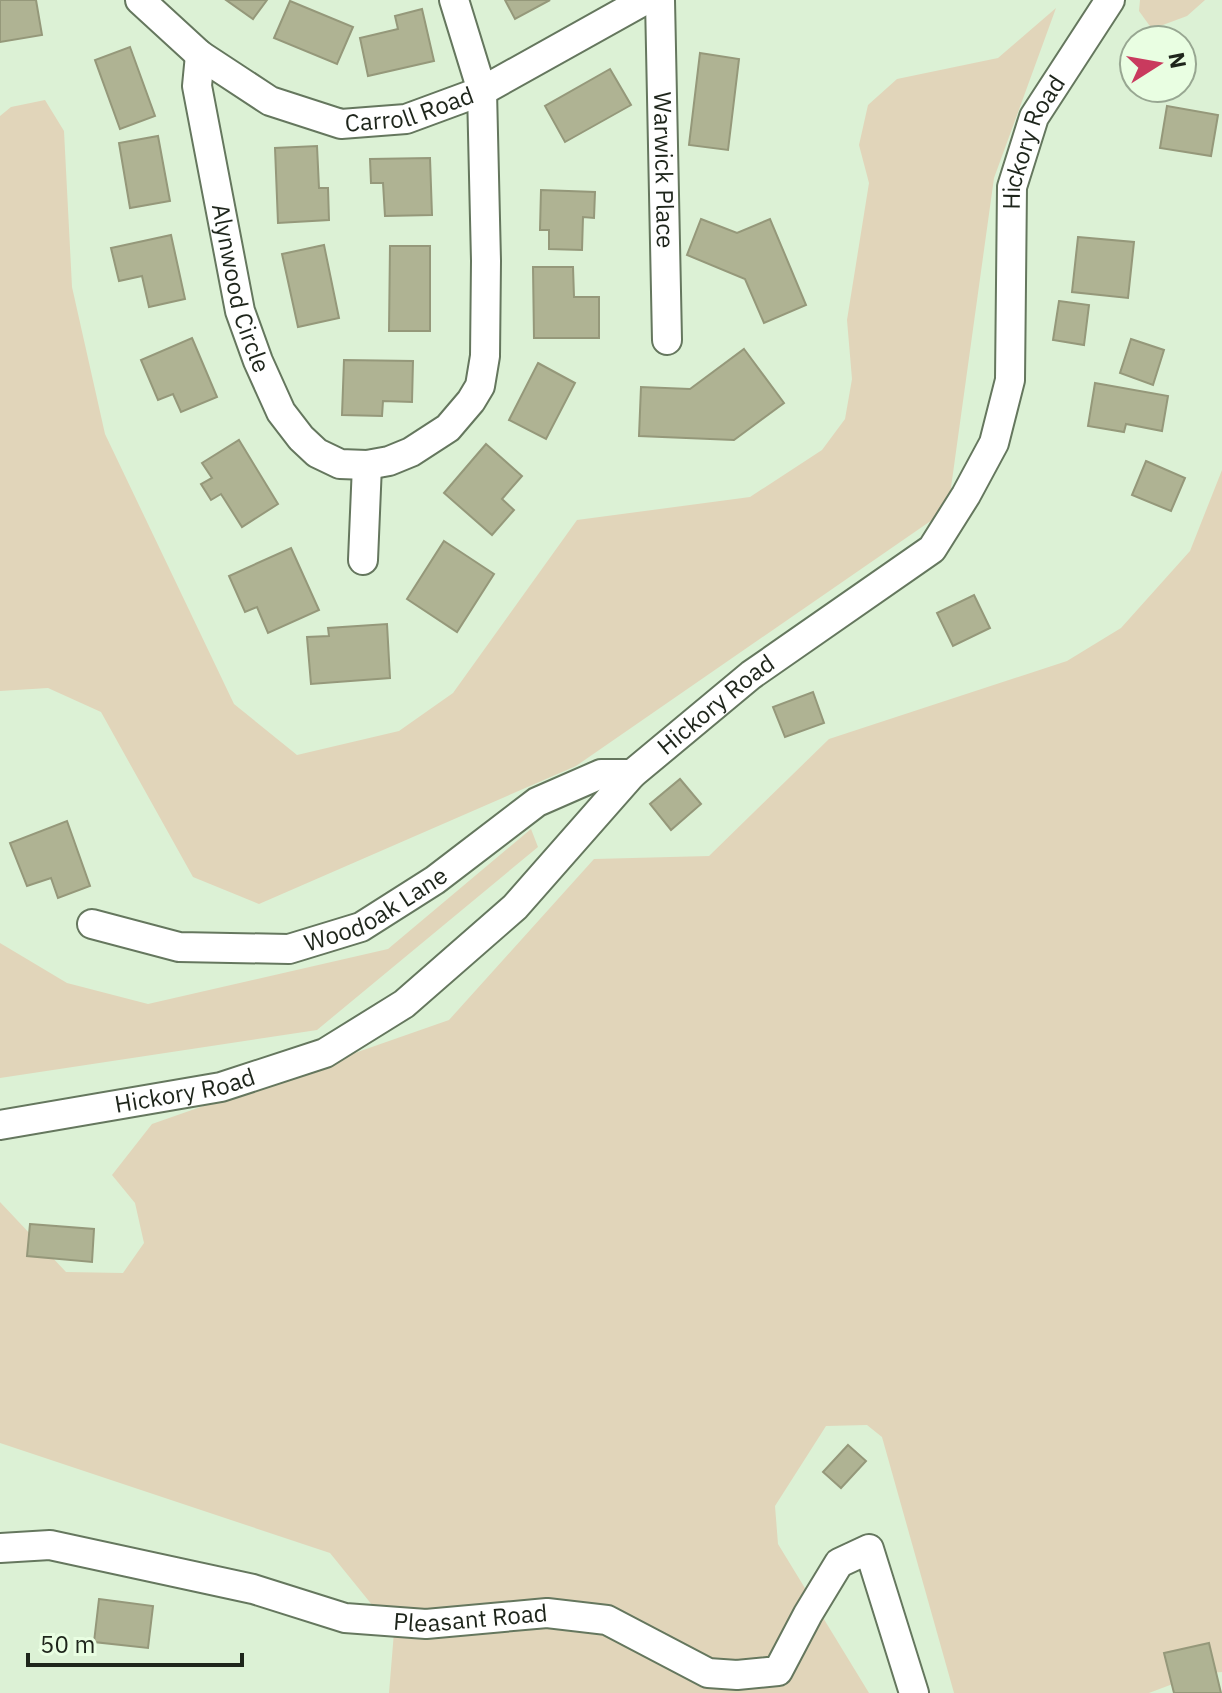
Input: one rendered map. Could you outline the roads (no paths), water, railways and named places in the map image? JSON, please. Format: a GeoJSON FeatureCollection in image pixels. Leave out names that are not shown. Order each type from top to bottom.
{"type":"FeatureCollection","features":[{"type":"Feature","properties":{"kind":"street","name":"Carroll Road"},"geometry":{"type":"LineString","coordinates":[[140,0],[200,55],[270,101],[341,124],[406,119],[482,91],[645,0]]}},
{"type":"Feature","properties":{"kind":"street","name":"Alynwood Circle"},"geometry":{"type":"LineString","coordinates":[[200,55],[197,86],[240,311],[281,412],[317,453],[340,464],[367,465],[389,461],[411,452],[448,428],[480,386],[485,356],[482,91],[454,0]]}},
{"type":"Feature","properties":{"kind":"street","name":"Warwick Place"},"geometry":{"type":"LineString","coordinates":[[660,0],[667,340]]}},
{"type":"Feature","properties":{"kind":"street","name":"Hickory Road"},"geometry":{"type":"LineString","coordinates":[[0,1125],[221,1087],[325,1053],[404,1004],[515,907],[632,774],[751,675],[932,549],[994,443],[1010,380],[1012,187],[1034,117],[1110,0]]}},
{"type":"Feature","properties":{"kind":"street"},"geometry":{"type":"LineString","coordinates":[[363,560],[367,465]]}},
{"type":"Feature","properties":{"kind":"street","name":"Woodoak Lane"},"geometry":{"type":"LineString","coordinates":[[92,924],[179,947],[289,949],[361,927],[435,880],[537,802],[601,774],[632,774]]}},
{"type":"Feature","properties":{"kind":"street","name":"Pleasant Road"},"geometry":{"type":"LineString","coordinates":[[0,1548],[50,1545],[253,1589],[345,1618],[426,1624],[547,1613],[607,1620],[708,1673],[737,1675],[778,1671],[839,1563],[869,1549],[914,1693]]}}]}
